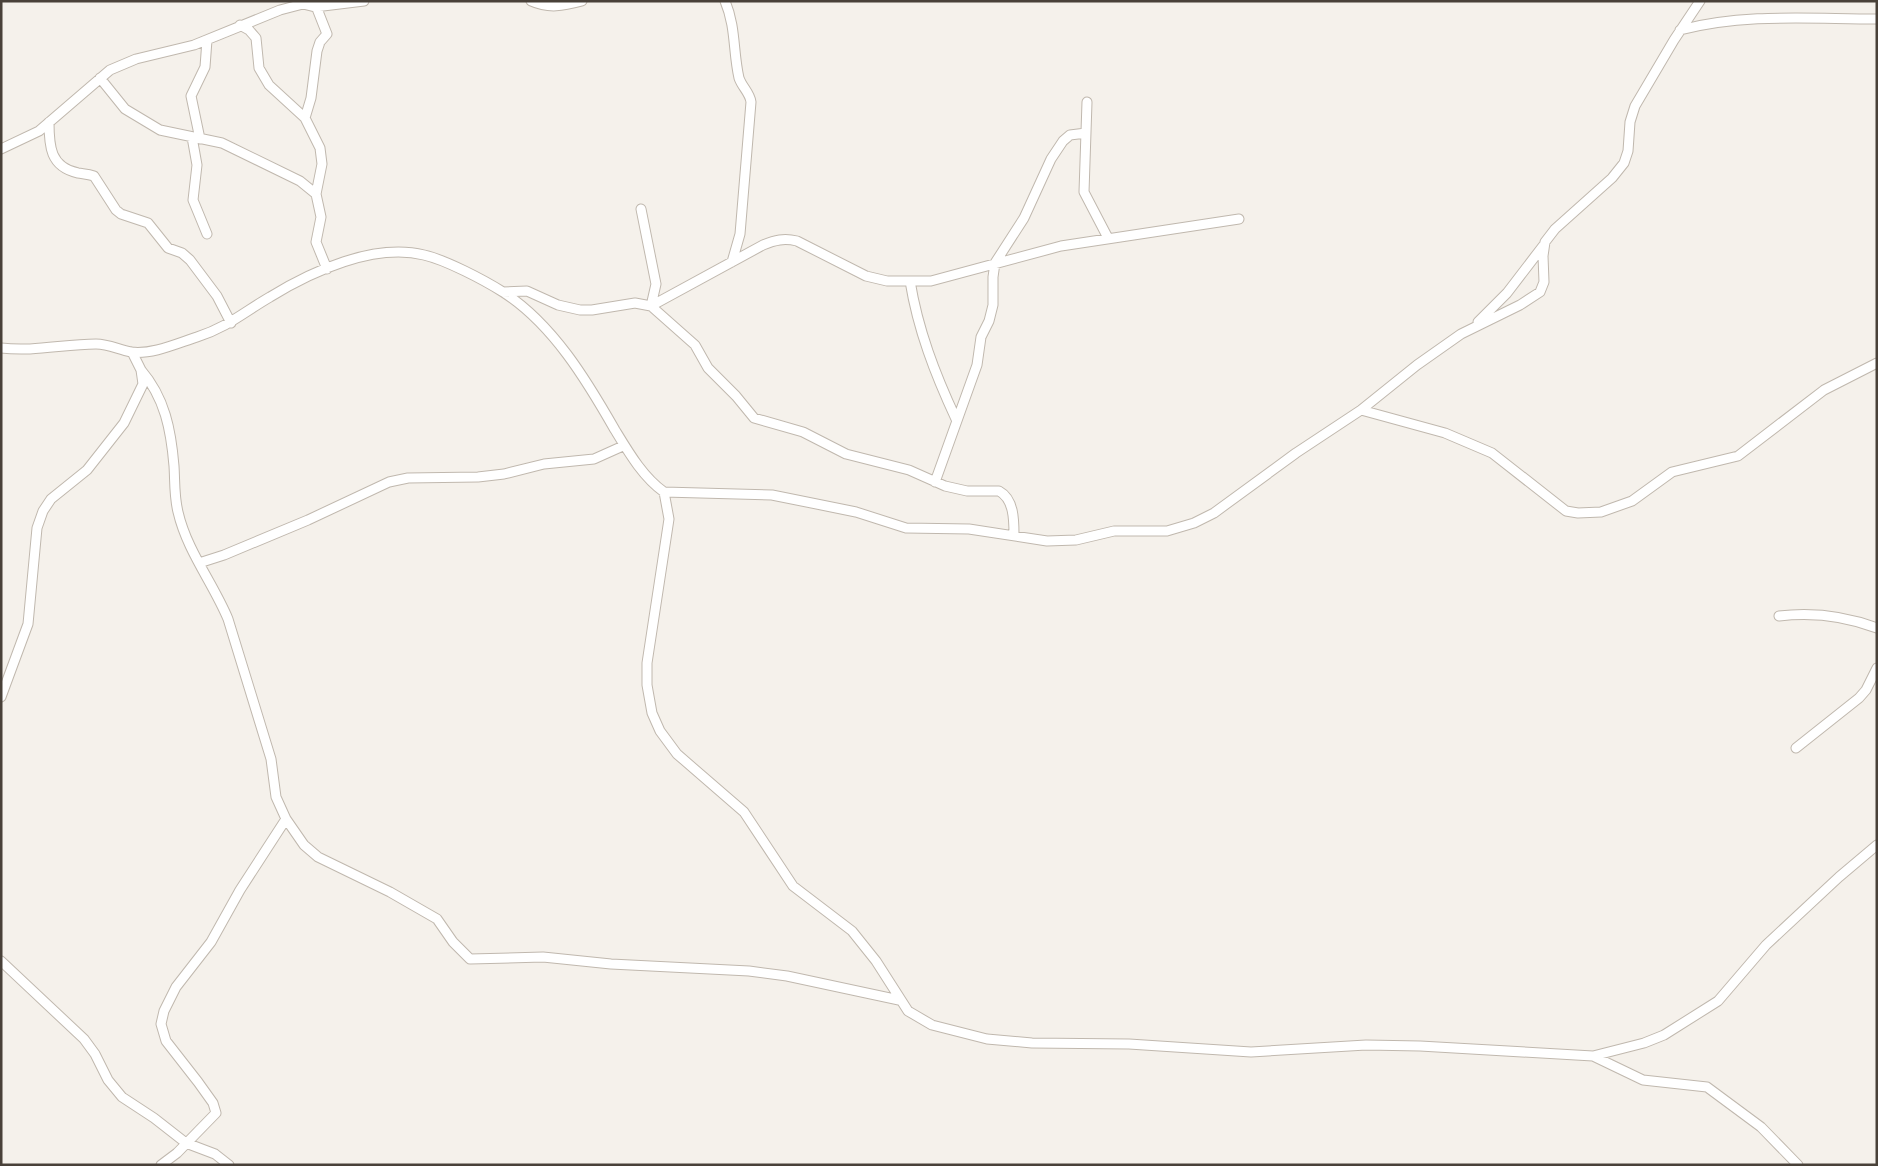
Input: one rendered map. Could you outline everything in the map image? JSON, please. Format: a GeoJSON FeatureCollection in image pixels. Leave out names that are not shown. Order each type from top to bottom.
{"type":"FeatureCollection","features":[{"type":"Feature","properties":{"kind":"street"},"geometry":{"type":"LineString","coordinates":[[1,149],[26,139],[110,70],[136,59],[207,40],[240,25],[303,4],[364,1]]}},
{"type":"Feature","properties":{"kind":"street"},"geometry":{"type":"LineString","coordinates":[[530,1],[554,7],[582,1]]}},
{"type":"Feature","properties":{"kind":"street"},"geometry":{"type":"LineString","coordinates":[[726,1],[732,18],[740,79],[749,94],[751,102],[741,226],[732,262]]}},
{"type":"Feature","properties":{"kind":"street"},"geometry":{"type":"LineString","coordinates":[[1,348],[36,350],[96,344],[132,352],[158,349],[199,336],[231,323],[280,291],[327,269],[378,253],[424,255],[441,261],[503,292],[546,329],[568,357],[623,446],[653,484],[664,492],[772,495],[856,512],[906,528],[968,529],[1065,541],[1114,531],[1151,532],[1180,529],[1214,514],[1296,453],[1361,410],[1425,360],[1472,327],[1506,293],[1545,242],[1576,210],[1612,178],[1624,163],[1628,151],[1630,122],[1635,106],[1680,30],[1700,1]]}},
{"type":"Feature","properties":{"kind":"street"},"geometry":{"type":"LineString","coordinates":[[305,118],[311,98],[317,51],[320,42],[327,34],[315,4]]}},
{"type":"Feature","properties":{"kind":"street"},"geometry":{"type":"LineString","coordinates":[[1680,30],[1715,22],[1751,18],[1877,19]]}},
{"type":"Feature","properties":{"kind":"street"},"geometry":{"type":"LineString","coordinates":[[240,25],[249,30],[256,38],[259,68],[269,85],[305,118],[322,155],[320,178],[316,194],[320,217],[316,242],[327,269]]}},
{"type":"Feature","properties":{"kind":"street"},"geometry":{"type":"LineString","coordinates":[[207,40],[205,67],[191,96],[197,166],[193,200],[207,234]]}},
{"type":"Feature","properties":{"kind":"street"},"geometry":{"type":"LineString","coordinates":[[100,78],[132,114],[160,130],[231,147],[300,181],[316,194]]}},
{"type":"Feature","properties":{"kind":"street"},"geometry":{"type":"LineString","coordinates":[[1087,102],[1084,192],[1108,238]]}},
{"type":"Feature","properties":{"kind":"street"},"geometry":{"type":"LineString","coordinates":[[49,122],[51,154],[55,162],[68,169],[94,176],[116,210],[121,214],[148,223],[168,248],[182,253],[190,260],[217,296],[231,323]]}},
{"type":"Feature","properties":{"kind":"street"},"geometry":{"type":"LineString","coordinates":[[935,482],[956,419],[975,373],[981,337],[991,316],[995,263],[1024,218],[1051,159],[1063,141],[1070,135],[1086,133]]}},
{"type":"Feature","properties":{"kind":"street"},"geometry":{"type":"LineString","coordinates":[[641,209],[656,284],[651,306]]}},
{"type":"Feature","properties":{"kind":"street"},"geometry":{"type":"LineString","coordinates":[[651,306],[763,245],[787,238],[807,245],[866,276],[887,281],[910,281],[951,277],[1025,254],[1108,238],[1239,219]]}},
{"type":"Feature","properties":{"kind":"street"},"geometry":{"type":"LineString","coordinates":[[1472,327],[1520,305],[1540,292],[1544,282],[1543,256],[1545,242]]}},
{"type":"Feature","properties":{"kind":"street"},"geometry":{"type":"LineString","coordinates":[[910,281],[914,309],[923,339],[936,375],[956,419]]}},
{"type":"Feature","properties":{"kind":"street"},"geometry":{"type":"LineString","coordinates":[[503,292],[527,292],[558,305],[580,310],[592,310],[635,303],[651,306],[676,326],[695,345],[708,368],[736,396],[754,418],[803,432],[846,454],[896,466],[957,490],[1002,492],[1011,506],[1014,535]]}},
{"type":"Feature","properties":{"kind":"street"},"geometry":{"type":"LineString","coordinates":[[132,352],[142,370],[155,386],[163,403],[172,448],[178,511],[186,539],[219,597],[228,619],[269,750],[276,797],[286,819],[304,845],[318,857],[390,892],[437,919],[453,942],[470,959],[543,957],[611,964],[749,971],[787,976],[899,1000]]}},
{"type":"Feature","properties":{"kind":"street"},"geometry":{"type":"LineString","coordinates":[[1361,410],[1445,432],[1492,452],[1566,511],[1578,513],[1601,512],[1632,501],[1672,472],[1724,461],[1738,456],[1824,390],[1877,363]]}},
{"type":"Feature","properties":{"kind":"street"},"geometry":{"type":"LineString","coordinates":[[1,697],[28,624],[37,528],[43,511],[51,499],[88,470],[124,423],[141,391],[143,384],[142,370]]}},
{"type":"Feature","properties":{"kind":"street"},"geometry":{"type":"LineString","coordinates":[[199,563],[224,555],[308,520],[389,482],[408,478],[478,477],[504,474],[544,464],[594,459],[623,446]]}},
{"type":"Feature","properties":{"kind":"street"},"geometry":{"type":"LineString","coordinates":[[664,492],[669,519],[647,663],[647,685],[652,713],[660,731],[677,754],[744,812],[793,886],[852,931],[876,961],[899,1000],[916,1018],[932,1025],[987,1039],[1129,1044],[1251,1052],[1366,1045],[1593,1056],[1644,1043],[1664,1035],[1718,1001],[1766,945],[1877,845]]}},
{"type":"Feature","properties":{"kind":"street"},"geometry":{"type":"LineString","coordinates":[[1779,616],[1803,613],[1826,615],[1877,628]]}},
{"type":"Feature","properties":{"kind":"street"},"geometry":{"type":"LineString","coordinates":[[1796,748],[1859,698],[1866,690],[1877,668]]}},
{"type":"Feature","properties":{"kind":"street"},"geometry":{"type":"LineString","coordinates":[[161,1165],[211,1120],[216,1113],[198,1082],[166,1041],[161,1024],[164,1011],[176,987],[211,942],[240,890],[286,819]]}},
{"type":"Feature","properties":{"kind":"street"},"geometry":{"type":"LineString","coordinates":[[1,961],[84,1039],[95,1054],[114,1089],[186,1143],[215,1154],[229,1165]]}},
{"type":"Feature","properties":{"kind":"street"},"geometry":{"type":"LineString","coordinates":[[1593,1056],[1643,1080],[1707,1087],[1761,1127],[1798,1165]]}}]}
